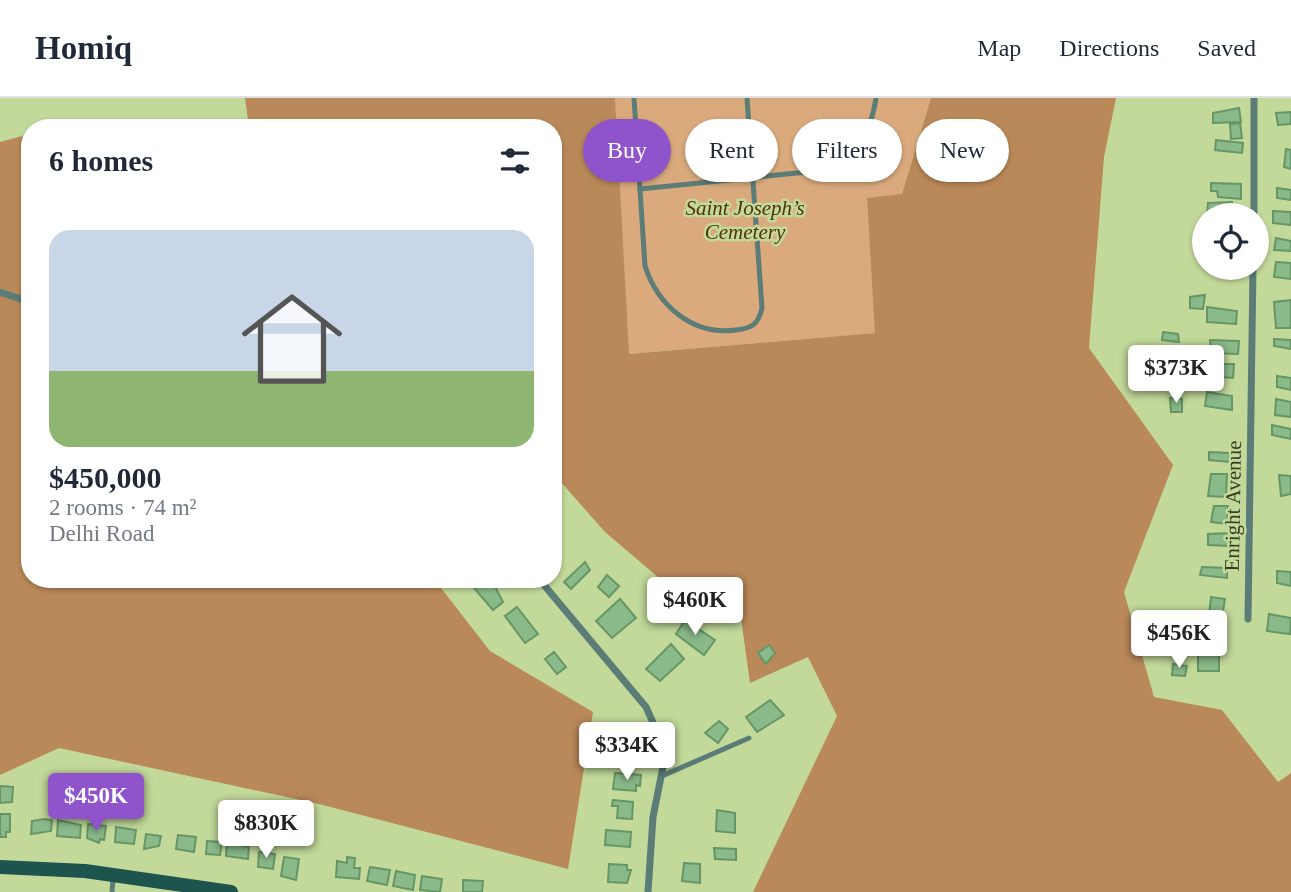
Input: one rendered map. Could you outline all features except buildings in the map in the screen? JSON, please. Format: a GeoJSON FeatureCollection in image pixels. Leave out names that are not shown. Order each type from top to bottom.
{"type":"FeatureCollection","features":[{"type":"Feature","properties":{"kind":"street"},"geometry":{"type":"LineString","coordinates":[[1254,98],[1254,203]]}},
{"type":"Feature","properties":{"kind":"street","name":"Enright Avenue"},"geometry":{"type":"LineString","coordinates":[[1248,619],[1253,280]]}},
{"type":"Feature","properties":{"kind":"street"},"geometry":{"type":"LineString","coordinates":[[0,292],[21,299]]}},
{"type":"Feature","properties":{"kind":"street"},"geometry":{"type":"LineString","coordinates":[[547,588],[646,707],[660,738],[662,776],[653,817],[648,892]]}},
{"type":"Feature","properties":{"kind":"street"},"geometry":{"type":"LineString","coordinates":[[0,867],[113,875],[223,891]]}},
{"type":"Feature","properties":{"kind":"lane"},"geometry":{"type":"LineString","coordinates":[[634,98],[645,266],[650,281],[668,305],[691,324],[707,330],[751,328],[759,322],[762,309],[753,182]]}},
{"type":"Feature","properties":{"kind":"lane"},"geometry":{"type":"LineString","coordinates":[[747,98],[749,119]]}},
{"type":"Feature","properties":{"kind":"lane"},"geometry":{"type":"LineString","coordinates":[[778,176],[817,171],[836,164],[858,145],[872,124],[876,98]]}},
{"type":"Feature","properties":{"kind":"lane"},"geometry":{"type":"LineString","coordinates":[[640,189],[719,182]]}},
{"type":"Feature","properties":{"kind":"lane"},"geometry":{"type":"LineString","coordinates":[[662,776],[749,738]]}},
{"type":"Feature","properties":{"kind":"lane"},"geometry":{"type":"LineString","coordinates":[[112,892],[113,875]]}},
{"type":"Feature","properties":{"kind":"green space","name":"Saint Joseph’s Cemetery"},"geometry":{"type":"Polygon","coordinates":[[[615,98],[931,98],[925,119],[916,119],[916,148],[902,194],[867,199],[876,333],[628,354],[619,182],[671,182],[671,119],[616,119],[615,98]]]}},
{"type":"Feature","properties":{"kind":"shaded area"},"geometry":{"type":"Polygon","coordinates":[[[245,98],[615,98],[616,119],[583,119],[583,182],[620,182],[629,354],[875,333],[867,198],[902,194],[916,148],[916,182],[1009,182],[1009,119],[925,119],[931,98],[1116,98],[1104,157],[1089,348],[1173,465],[1124,592],[1154,697],[1222,710],[1278,782],[1291,773],[1291,892],[753,892],[837,716],[808,657],[750,683],[741,618],[685,600],[605,532],[562,483],[562,119],[248,119],[245,98]]]}},
{"type":"Feature","properties":{"kind":"shaded area"},"geometry":{"type":"Polygon","coordinates":[[[21,136],[21,588],[441,588],[490,651],[593,712],[568,869],[319,804],[59,748],[0,775],[0,142],[21,136]]]}}]}
